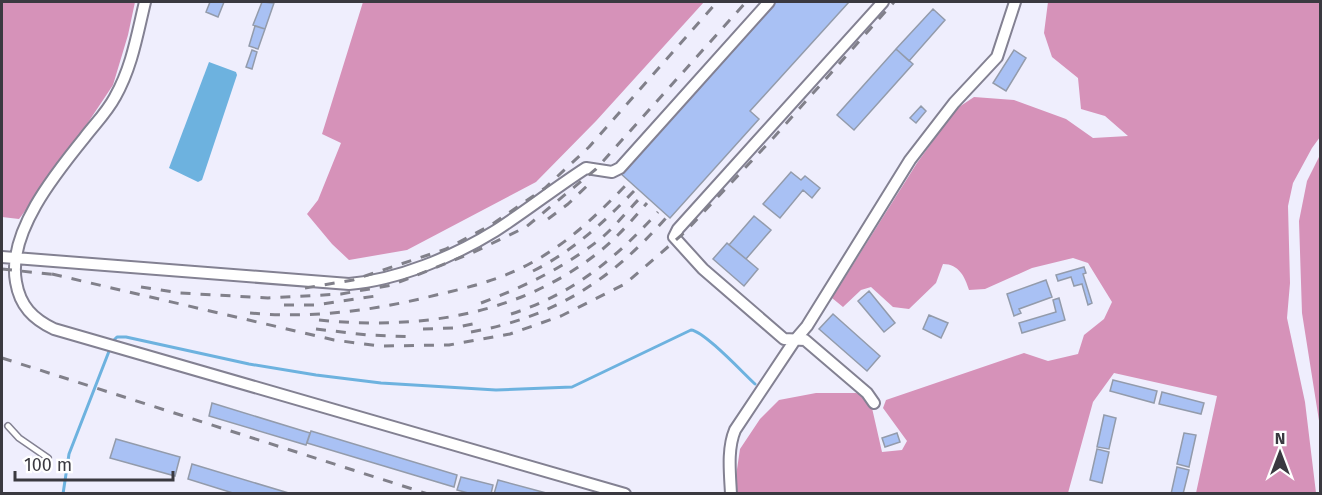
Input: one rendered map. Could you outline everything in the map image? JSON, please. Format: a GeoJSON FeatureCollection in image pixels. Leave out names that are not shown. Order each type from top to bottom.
{"type":"FeatureCollection","features":[{"type":"Feature","properties":{"kind":"street"},"geometry":{"type":"LineString","coordinates":[[145,2],[132,62],[125,79],[102,116],[42,196],[27,224],[15,258],[14,270],[17,291],[23,305],[31,315],[54,329],[625,494]]}},
{"type":"Feature","properties":{"kind":"street"},"geometry":{"type":"LineString","coordinates":[[2,257],[349,284],[371,282],[399,274],[451,254],[493,232],[586,168],[612,172],[620,168],[769,2]]}},
{"type":"Feature","properties":{"kind":"street"},"geometry":{"type":"LineString","coordinates":[[874,403],[867,393],[805,340],[784,339],[703,269],[674,237],[674,233],[883,2]]}},
{"type":"Feature","properties":{"kind":"street"},"geometry":{"type":"LineString","coordinates":[[730,494],[732,439],[735,430],[795,340],[807,326],[910,160],[954,103],[997,57],[1015,2]]}},
{"type":"Feature","properties":{"kind":"lane"},"geometry":{"type":"LineString","coordinates":[[8,426],[19,438],[48,458]]}},
{"type":"Feature","properties":{"kind":"shaded area"},"geometry":{"type":"Polygon","coordinates":[[[2,2],[135,2],[113,85],[59,166],[19,219],[2,217],[2,2]]]}},
{"type":"Feature","properties":{"kind":"shaded area"},"geometry":{"type":"Polygon","coordinates":[[[363,2],[704,2],[596,121],[536,182],[407,250],[349,260],[307,214],[318,200],[341,143],[322,134],[363,2]]]}},
{"type":"Feature","properties":{"kind":"shaded area"},"geometry":{"type":"Polygon","coordinates":[[[1048,2],[1320,2],[1320,137],[1293,183],[1288,206],[1290,283],[1287,318],[1305,402],[1316,493],[1196,493],[1217,396],[1114,373],[1093,402],[1068,493],[737,494],[736,476],[740,449],[760,419],[779,400],[816,393],[856,393],[864,396],[872,408],[882,452],[902,450],[907,441],[883,408],[886,400],[1024,353],[1048,361],[1078,354],[1084,335],[1104,319],[1112,302],[1088,263],[1073,258],[1032,268],[985,289],[969,290],[957,269],[943,264],[936,283],[909,309],[893,307],[871,287],[861,290],[843,307],[832,298],[917,163],[956,109],[974,97],[1014,100],[1066,119],[1093,138],[1128,136],[1105,116],[1081,109],[1078,78],[1052,57],[1044,33],[1048,2]]]}},
{"type":"Feature","properties":{"kind":"shaded area"},"geometry":{"type":"Polygon","coordinates":[[[1320,155],[1320,427],[1302,313],[1299,221],[1307,181],[1320,155]]]}},
{"type":"Feature","properties":{"kind":"water"},"geometry":{"type":"Polygon","coordinates":[[[209,62],[236,72],[237,75],[202,180],[198,182],[169,168],[209,62]]]}},
{"type":"Feature","properties":{"kind":"building"},"geometry":{"type":"Polygon","coordinates":[[[210,2],[224,2],[218,17],[206,12],[210,2]]]}},
{"type":"Feature","properties":{"kind":"building"},"geometry":{"type":"Polygon","coordinates":[[[262,2],[274,3],[265,29],[253,25],[262,2]]]}},
{"type":"Feature","properties":{"kind":"building"},"geometry":{"type":"Polygon","coordinates":[[[773,2],[849,2],[750,111],[759,119],[670,218],[620,173],[773,2]]]}},
{"type":"Feature","properties":{"kind":"building"},"geometry":{"type":"Polygon","coordinates":[[[933,9],[945,20],[909,61],[896,49],[933,9]]]}},
{"type":"Feature","properties":{"kind":"building"},"geometry":{"type":"Polygon","coordinates":[[[255,26],[265,29],[258,49],[249,46],[255,26]]]}},
{"type":"Feature","properties":{"kind":"building"},"geometry":{"type":"Polygon","coordinates":[[[896,49],[913,64],[854,130],[837,115],[896,49]]]}},
{"type":"Feature","properties":{"kind":"building"},"geometry":{"type":"Polygon","coordinates":[[[252,50],[257,52],[252,69],[246,67],[252,50]]]}},
{"type":"Feature","properties":{"kind":"building"},"geometry":{"type":"Polygon","coordinates":[[[1014,50],[1026,58],[1006,91],[993,83],[1014,50]]]}},
{"type":"Feature","properties":{"kind":"building"},"geometry":{"type":"Polygon","coordinates":[[[921,106],[926,111],[916,123],[910,118],[921,106]]]}},
{"type":"Feature","properties":{"kind":"building"},"geometry":{"type":"Polygon","coordinates":[[[791,172],[801,180],[805,176],[820,188],[812,198],[803,190],[780,218],[763,204],[791,172]]]}},
{"type":"Feature","properties":{"kind":"building"},"geometry":{"type":"Polygon","coordinates":[[[754,216],[771,230],[746,259],[729,245],[754,216]]]}},
{"type":"Feature","properties":{"kind":"building"},"geometry":{"type":"Polygon","coordinates":[[[727,243],[758,269],[744,286],[713,259],[727,243]]]}},
{"type":"Feature","properties":{"kind":"building"},"geometry":{"type":"Polygon","coordinates":[[[1084,267],[1086,273],[1083,274],[1092,303],[1088,305],[1082,284],[1074,286],[1071,277],[1058,281],[1056,275],[1084,267]]]}},
{"type":"Feature","properties":{"kind":"building"},"geometry":{"type":"Polygon","coordinates":[[[1046,280],[1052,297],[1019,309],[1021,313],[1014,316],[1007,294],[1046,280]]]}},
{"type":"Feature","properties":{"kind":"building"},"geometry":{"type":"Polygon","coordinates":[[[869,291],[895,323],[884,332],[858,301],[869,291]]]}},
{"type":"Feature","properties":{"kind":"building"},"geometry":{"type":"Polygon","coordinates":[[[1059,298],[1065,320],[1022,333],[1019,323],[1056,312],[1053,300],[1059,298]]]}},
{"type":"Feature","properties":{"kind":"building"},"geometry":{"type":"Polygon","coordinates":[[[833,314],[880,356],[867,371],[819,329],[833,314]]]}},
{"type":"Feature","properties":{"kind":"building"},"geometry":{"type":"Polygon","coordinates":[[[929,315],[948,323],[941,338],[923,329],[929,315]]]}},
{"type":"Feature","properties":{"kind":"building"},"geometry":{"type":"Polygon","coordinates":[[[1113,380],[1157,391],[1154,403],[1110,391],[1113,380]]]}},
{"type":"Feature","properties":{"kind":"building"},"geometry":{"type":"Polygon","coordinates":[[[1162,392],[1204,403],[1201,414],[1159,404],[1162,392]]]}},
{"type":"Feature","properties":{"kind":"building"},"geometry":{"type":"Polygon","coordinates":[[[212,403],[310,433],[306,445],[209,416],[212,403]]]}},
{"type":"Feature","properties":{"kind":"building"},"geometry":{"type":"Polygon","coordinates":[[[1104,415],[1116,418],[1109,449],[1097,447],[1104,415]]]}},
{"type":"Feature","properties":{"kind":"building"},"geometry":{"type":"Polygon","coordinates":[[[311,431],[457,475],[454,487],[307,443],[311,431]]]}},
{"type":"Feature","properties":{"kind":"building"},"geometry":{"type":"Polygon","coordinates":[[[897,433],[900,442],[885,447],[882,438],[897,433]]]}},
{"type":"Feature","properties":{"kind":"building"},"geometry":{"type":"Polygon","coordinates":[[[1184,433],[1196,435],[1189,467],[1177,464],[1184,433]]]}},
{"type":"Feature","properties":{"kind":"building"},"geometry":{"type":"Polygon","coordinates":[[[116,439],[180,457],[175,476],[110,458],[116,439]]]}},
{"type":"Feature","properties":{"kind":"building"},"geometry":{"type":"Polygon","coordinates":[[[1097,449],[1109,452],[1102,483],[1090,480],[1097,449]]]}},
{"type":"Feature","properties":{"kind":"building"},"geometry":{"type":"Polygon","coordinates":[[[192,464],[292,494],[236,494],[188,479],[192,464]]]}},
{"type":"Feature","properties":{"kind":"building"},"geometry":{"type":"Polygon","coordinates":[[[1177,467],[1189,470],[1183,494],[1171,494],[1177,467]]]}},
{"type":"Feature","properties":{"kind":"building"},"geometry":{"type":"Polygon","coordinates":[[[461,477],[493,485],[491,494],[472,494],[457,490],[461,477]]]}},
{"type":"Feature","properties":{"kind":"building"},"geometry":{"type":"Polygon","coordinates":[[[498,480],[550,494],[494,494],[498,480]]]}},
{"type":"Feature","properties":{"kind":"waterway"},"geometry":{"type":"LineString","coordinates":[[63,494],[69,454],[113,341],[117,337],[316,375],[381,383],[496,390],[572,387],[691,330],[705,337],[755,384]]}},
{"type":"Feature","properties":{"kind":"railway"},"geometry":{"type":"LineString","coordinates":[[305,288],[353,280],[446,249],[491,225],[545,188],[589,147],[717,2]]}},
{"type":"Feature","properties":{"kind":"railway"},"geometry":{"type":"LineString","coordinates":[[141,287],[180,293],[268,298],[341,294],[392,285],[472,253],[526,227],[596,169],[746,2]]}},
{"type":"Feature","properties":{"kind":"railway"},"geometry":{"type":"LineString","coordinates":[[52,274],[334,340],[379,346],[449,345],[510,334],[561,316],[625,284],[684,233],[775,136],[894,2]]}},
{"type":"Feature","properties":{"kind":"railway"},"geometry":{"type":"LineString","coordinates":[[548,219],[589,184]]}},
{"type":"Feature","properties":{"kind":"railway"},"geometry":{"type":"LineString","coordinates":[[250,313],[298,315],[370,309],[417,300],[486,282],[520,269],[557,247],[593,218],[626,185]]}},
{"type":"Feature","properties":{"kind":"railway"},"geometry":{"type":"LineString","coordinates":[[533,271],[561,255],[587,235],[634,191]]}},
{"type":"Feature","properties":{"kind":"railway"},"geometry":{"type":"LineString","coordinates":[[481,303],[528,283],[585,250],[605,235],[641,197]]}},
{"type":"Feature","properties":{"kind":"railway"},"geometry":{"type":"LineString","coordinates":[[319,320],[356,323],[430,320],[466,314],[501,304],[535,291],[568,274],[606,247],[647,203]]}},
{"type":"Feature","properties":{"kind":"railway"},"geometry":{"type":"LineString","coordinates":[[511,314],[554,296],[592,273],[626,245],[658,212]]}},
{"type":"Feature","properties":{"kind":"railway"},"geometry":{"type":"LineString","coordinates":[[471,332],[529,317],[579,293],[624,260],[666,218]]}},
{"type":"Feature","properties":{"kind":"railway"},"geometry":{"type":"LineString","coordinates":[[2,269],[58,275]]}},
{"type":"Feature","properties":{"kind":"railway"},"geometry":{"type":"LineString","coordinates":[[284,305],[315,305],[376,296]]}},
{"type":"Feature","properties":{"kind":"railway"},"geometry":{"type":"LineString","coordinates":[[423,329],[453,328],[482,322]]}},
{"type":"Feature","properties":{"kind":"railway"},"geometry":{"type":"LineString","coordinates":[[316,329],[367,335],[415,337]]}},
{"type":"Feature","properties":{"kind":"railway"},"geometry":{"type":"LineString","coordinates":[[2,358],[428,494]]}}]}
